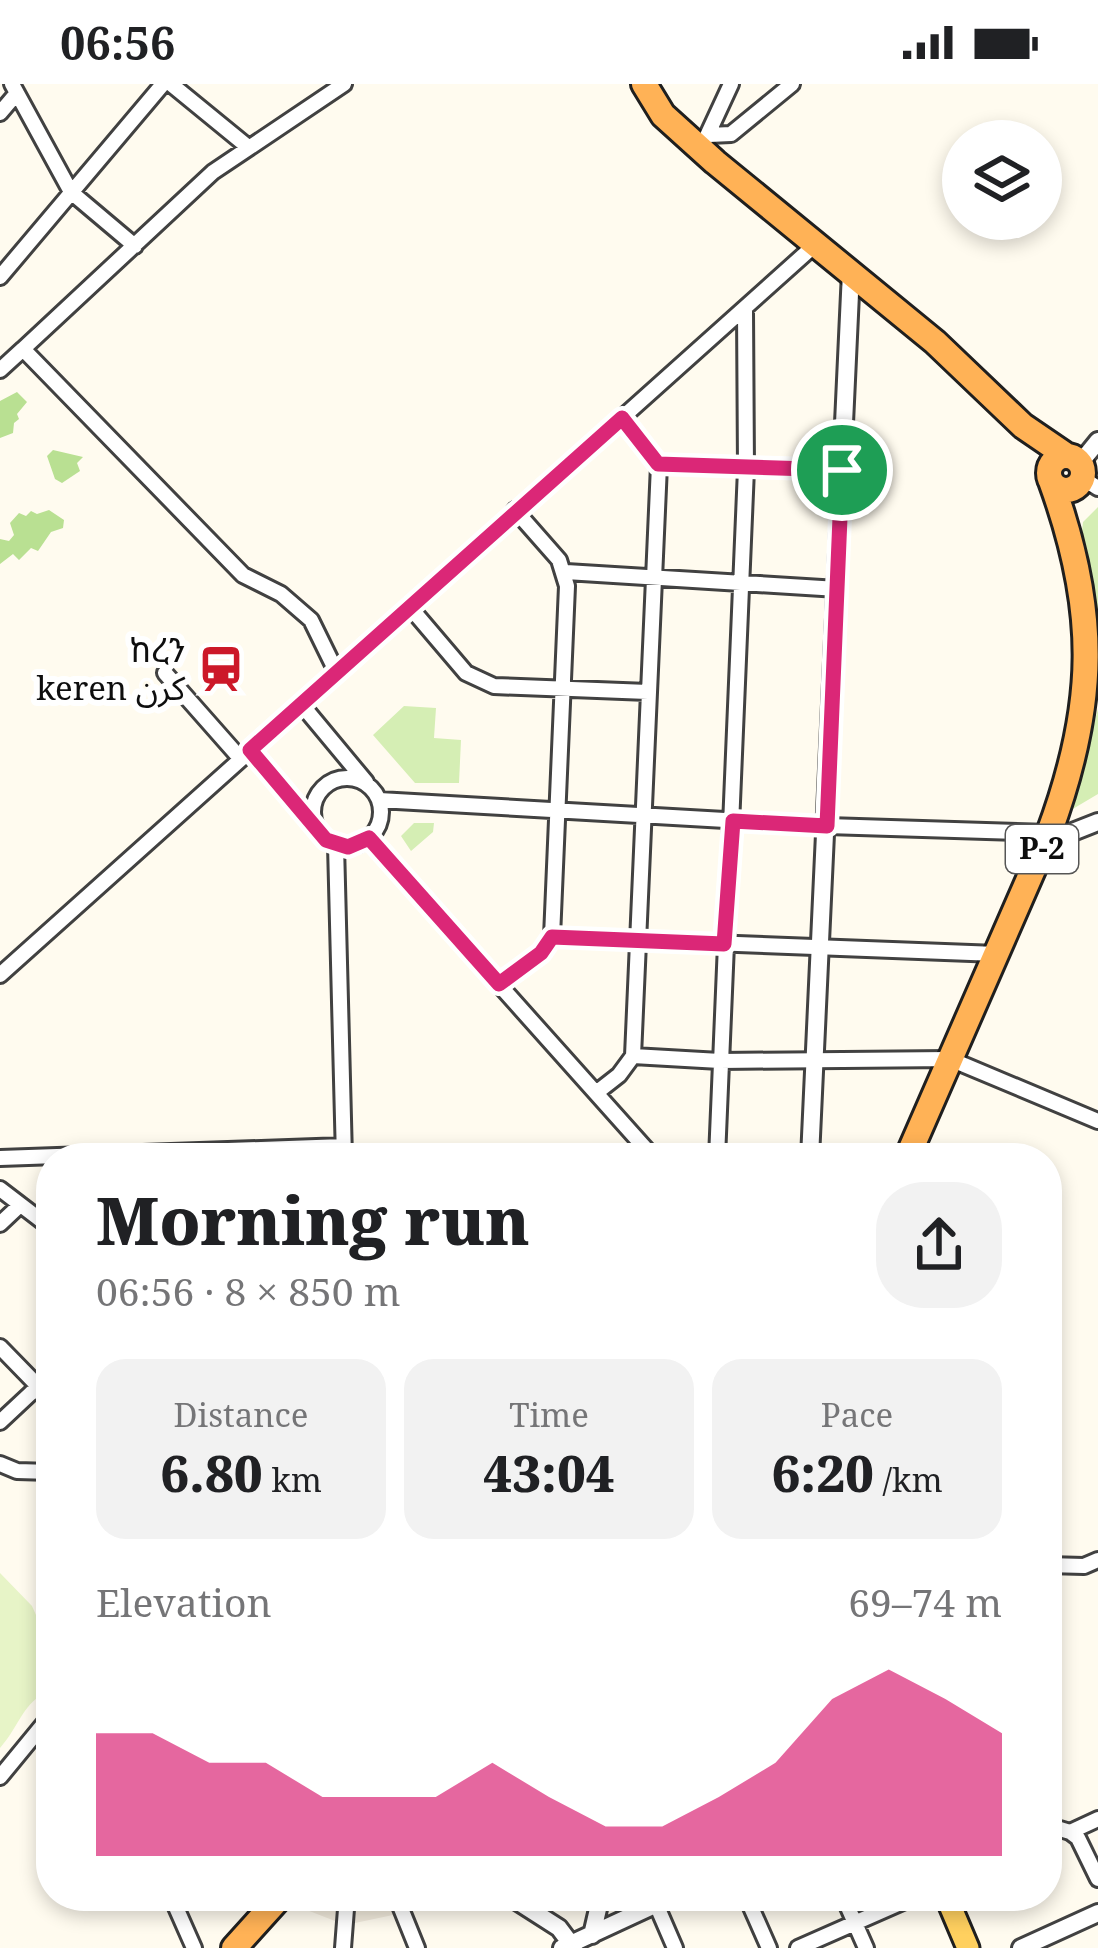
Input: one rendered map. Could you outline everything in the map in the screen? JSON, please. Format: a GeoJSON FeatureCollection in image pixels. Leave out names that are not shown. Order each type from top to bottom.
{"type":"FeatureCollection","features":[{"type":"Feature","properties":{"kind":"highway","name":"P-2"},"geometry":{"type":"LineString","coordinates":[[644,84],[663,115],[935,342],[1023,426],[1081,473]]}},
{"type":"Feature","properties":{"kind":"highway","name":"P-2"},"geometry":{"type":"LineString","coordinates":[[914,1143],[1049,832],[1068,782],[1084,716],[1090,663],[1084,590],[1067,521],[1023,426]]}},
{"type":"Feature","properties":{"kind":"highway"},"geometry":{"type":"LineString","coordinates":[[1050,479],[1053,462],[1081,473],[1067,521]]}},
{"type":"Feature","properties":{"kind":"highway"},"geometry":{"type":"LineString","coordinates":[[233,1948],[267,1911]]}},
{"type":"Feature","properties":{"kind":"main road"},"geometry":{"type":"LineString","coordinates":[[952,1911],[968,1948]]}},
{"type":"Feature","properties":{"kind":"street"},"geometry":{"type":"LineString","coordinates":[[0,277],[167,84],[248,146]]}},
{"type":"Feature","properties":{"kind":"street"},"geometry":{"type":"LineString","coordinates":[[0,370],[213,172],[344,84]]}},
{"type":"Feature","properties":{"kind":"street"},"geometry":{"type":"LineString","coordinates":[[626,84],[663,115]]}},
{"type":"Feature","properties":{"kind":"street"},"geometry":{"type":"LineString","coordinates":[[707,148],[731,84]]}},
{"type":"Feature","properties":{"kind":"street"},"geometry":{"type":"LineString","coordinates":[[707,148],[792,84]]}},
{"type":"Feature","properties":{"kind":"street"},"geometry":{"type":"LineString","coordinates":[[14,88],[71,192],[135,246]]}},
{"type":"Feature","properties":{"kind":"street"},"geometry":{"type":"LineString","coordinates":[[0,113],[14,88]]}},
{"type":"Feature","properties":{"kind":"street"},"geometry":{"type":"LineString","coordinates":[[0,975],[816,244]]}},
{"type":"Feature","properties":{"kind":"street"},"geometry":{"type":"LineString","coordinates":[[811,1143],[851,272]]}},
{"type":"Feature","properties":{"kind":"street"},"geometry":{"type":"LineString","coordinates":[[717,1143],[746,469],[745,311]]}},
{"type":"Feature","properties":{"kind":"street"},"geometry":{"type":"LineString","coordinates":[[23,349],[243,575],[280,594],[311,620],[336,671]]}},
{"type":"Feature","properties":{"kind":"street"},"geometry":{"type":"LineString","coordinates":[[596,1093],[633,1056],[646,817],[658,464],[622,418]]}},
{"type":"Feature","properties":{"kind":"street"},"geometry":{"type":"LineString","coordinates":[[1081,473],[1098,441]]}},
{"type":"Feature","properties":{"kind":"street"},"geometry":{"type":"LineString","coordinates":[[658,464],[842,470]]}},
{"type":"Feature","properties":{"kind":"street"},"geometry":{"type":"LineString","coordinates":[[499,984],[541,953],[552,937],[563,688],[566,572],[515,510]]}},
{"type":"Feature","properties":{"kind":"street"},"geometry":{"type":"LineString","coordinates":[[566,572],[838,589]]}},
{"type":"Feature","properties":{"kind":"street"},"geometry":{"type":"LineString","coordinates":[[409,606],[478,681],[494,686],[648,692]]}},
{"type":"Feature","properties":{"kind":"street"},"geometry":{"type":"LineString","coordinates":[[165,673],[319,832],[336,845],[359,844],[380,821],[380,800],[302,705]]}},
{"type":"Feature","properties":{"kind":"street"},"geometry":{"type":"LineString","coordinates":[[319,832],[312,812],[320,790],[338,778],[370,786]]}},
{"type":"Feature","properties":{"kind":"street"},"geometry":{"type":"LineString","coordinates":[[380,800],[827,826],[1070,833],[1098,822]]}},
{"type":"Feature","properties":{"kind":"street"},"geometry":{"type":"LineString","coordinates":[[369,838],[641,1143]]}},
{"type":"Feature","properties":{"kind":"street"},"geometry":{"type":"LineString","coordinates":[[336,845],[344,1143]]}},
{"type":"Feature","properties":{"kind":"street"},"geometry":{"type":"LineString","coordinates":[[552,937],[997,954]]}},
{"type":"Feature","properties":{"kind":"street"},"geometry":{"type":"LineString","coordinates":[[633,1056],[720,1061],[950,1059],[1098,1120]]}},
{"type":"Feature","properties":{"kind":"street"},"geometry":{"type":"LineString","coordinates":[[0,1158],[36,1157]]}},
{"type":"Feature","properties":{"kind":"street"},"geometry":{"type":"LineString","coordinates":[[0,1189],[36,1218]]}},
{"type":"Feature","properties":{"kind":"street"},"geometry":{"type":"LineString","coordinates":[[0,1224],[18,1207]]}},
{"type":"Feature","properties":{"kind":"street"},"geometry":{"type":"LineString","coordinates":[[0,1347],[36,1377]]}},
{"type":"Feature","properties":{"kind":"street"},"geometry":{"type":"LineString","coordinates":[[0,1422],[36,1392]]}},
{"type":"Feature","properties":{"kind":"street"},"geometry":{"type":"LineString","coordinates":[[0,1464],[36,1472]]}},
{"type":"Feature","properties":{"kind":"street"},"geometry":{"type":"LineString","coordinates":[[1062,1565],[1084,1566],[1098,1560]]}},
{"type":"Feature","properties":{"kind":"street"},"geometry":{"type":"LineString","coordinates":[[0,1777],[36,1733]]}},
{"type":"Feature","properties":{"kind":"street"},"geometry":{"type":"LineString","coordinates":[[1070,1832],[1098,1819]]}},
{"type":"Feature","properties":{"kind":"street"},"geometry":{"type":"LineString","coordinates":[[1062,1830],[1078,1838],[1098,1879]]}},
{"type":"Feature","properties":{"kind":"street"},"geometry":{"type":"LineString","coordinates":[[178,1911],[194,1948]]}},
{"type":"Feature","properties":{"kind":"street"},"geometry":{"type":"LineString","coordinates":[[343,1948],[346,1911]]}},
{"type":"Feature","properties":{"kind":"street"},"geometry":{"type":"LineString","coordinates":[[402,1911],[417,1948]]}},
{"type":"Feature","properties":{"kind":"street"},"geometry":{"type":"LineString","coordinates":[[533,1911],[551,1922],[570,1946],[642,1911]]}},
{"type":"Feature","properties":{"kind":"street"},"geometry":{"type":"LineString","coordinates":[[592,1935],[598,1911]]}},
{"type":"Feature","properties":{"kind":"street"},"geometry":{"type":"LineString","coordinates":[[659,1911],[675,1948]]}},
{"type":"Feature","properties":{"kind":"street"},"geometry":{"type":"LineString","coordinates":[[753,1911],[770,1948]]}},
{"type":"Feature","properties":{"kind":"street"},"geometry":{"type":"LineString","coordinates":[[849,1911],[866,1948]]}},
{"type":"Feature","properties":{"kind":"street"},"geometry":{"type":"LineString","coordinates":[[798,1948],[883,1911]]}},
{"type":"Feature","properties":{"kind":"street"},"geometry":{"type":"LineString","coordinates":[[1021,1948],[1098,1913]]}},
{"type":"Feature","properties":{"kind":"green space"},"geometry":{"type":"Polygon","coordinates":[[[17,392],[27,402],[17,414],[13,433],[0,438],[0,401],[17,392]]]}},
{"type":"Feature","properties":{"kind":"green space"},"geometry":{"type":"Polygon","coordinates":[[[53,450],[83,457],[77,463],[80,471],[62,483],[55,479],[47,456],[53,450]]]}},
{"type":"Feature","properties":{"kind":"green space"},"geometry":{"type":"Polygon","coordinates":[[[1098,507],[1098,614],[1082,531],[1083,522],[1098,507]]]}},
{"type":"Feature","properties":{"kind":"green space"},"geometry":{"type":"Polygon","coordinates":[[[49,510],[64,520],[63,528],[51,532],[38,551],[31,548],[19,560],[13,554],[0,564],[0,539],[9,541],[14,535],[10,523],[19,513],[26,516],[49,510]]]}},
{"type":"Feature","properties":{"kind":"green space"},"geometry":{"type":"Polygon","coordinates":[[[404,706],[436,708],[434,738],[461,740],[459,783],[415,783],[373,735],[404,706]]]}},
{"type":"Feature","properties":{"kind":"green space"},"geometry":{"type":"Polygon","coordinates":[[[1098,709],[1098,794],[1071,810],[1098,709]]]}},
{"type":"Feature","properties":{"kind":"green space"},"geometry":{"type":"Polygon","coordinates":[[[414,823],[434,823],[433,832],[411,851],[401,836],[414,823]]]}},
{"type":"Feature","properties":{"kind":"green space"},"geometry":{"type":"Polygon","coordinates":[[[0,1573],[36,1615],[36,1700],[0,1748],[0,1573]]]}},
{"type":"Feature","properties":{"kind":"shaded area"},"geometry":{"type":"Polygon","coordinates":[[[309,1911],[337,1911],[335,1921],[309,1911]]]}},
{"type":"Feature","properties":{"kind":"shaded area"},"geometry":{"type":"Polygon","coordinates":[[[355,1911],[392,1911],[393,1915],[355,1923],[355,1911]]]}},
{"type":"Feature","properties":{"kind":"place","name":"ከረን keren كرن"},"geometry":{"type":"Point","coordinates":[221,669]}},
{"type":"Feature","properties":{"kind":"route"},"geometry":{"type":"LineString","coordinates":[[622,418],[658,464],[842,470],[827,826],[733,821],[724,944],[552,937],[541,953],[499,984],[369,838],[348,847],[326,840],[250,750],[622,418]]}}]}
